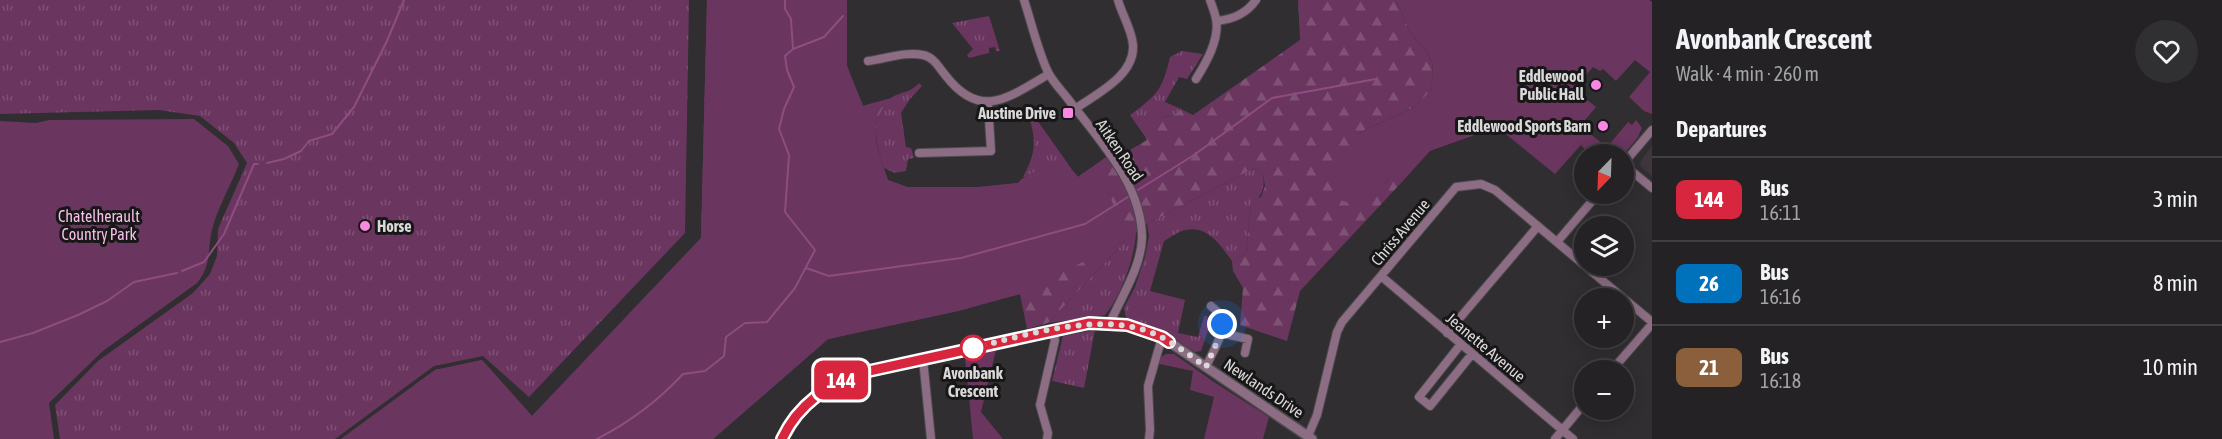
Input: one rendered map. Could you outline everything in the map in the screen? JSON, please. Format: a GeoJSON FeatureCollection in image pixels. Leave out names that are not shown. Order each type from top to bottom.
{"type":"FeatureCollection","features":[{"type":"Feature","properties":{"kind":"street","name":"Aitken Road"},"geometry":{"type":"LineString","coordinates":[[1024,0],[1049,74],[1118,167],[1131,189],[1140,213],[1142,240],[1133,272],[1110,323]]}},
{"type":"Feature","properties":{"kind":"street"},"geometry":{"type":"LineString","coordinates":[[1076,109],[1116,80],[1131,58],[1133,46],[1118,0]]}},
{"type":"Feature","properties":{"kind":"street"},"geometry":{"type":"LineString","coordinates":[[1196,79],[1212,49],[1217,21],[1210,0]]}},
{"type":"Feature","properties":{"kind":"street"},"geometry":{"type":"LineString","coordinates":[[1217,21],[1229,20],[1243,14],[1256,0]]}},
{"type":"Feature","properties":{"kind":"street"},"geometry":{"type":"LineString","coordinates":[[868,62],[912,54],[925,55],[934,61],[960,92],[988,103],[1007,98],[1049,74]]}},
{"type":"Feature","properties":{"kind":"street"},"geometry":{"type":"LineString","coordinates":[[919,153],[991,151],[988,103]]}},
{"type":"Feature","properties":{"kind":"street"},"geometry":{"type":"LineString","coordinates":[[1634,151],[1652,130]]}},
{"type":"Feature","properties":{"kind":"street"},"geometry":{"type":"LineString","coordinates":[[1634,173],[1652,188]]}},
{"type":"Feature","properties":{"kind":"street","name":"Chriss Avenue"},"geometry":{"type":"LineString","coordinates":[[1310,438],[1337,332],[1342,321],[1456,187],[1476,184],[1489,186],[1574,256]]}},
{"type":"Feature","properties":{"kind":"street"},"geometry":{"type":"LineString","coordinates":[[1557,242],[1589,204]]}},
{"type":"Feature","properties":{"kind":"street"},"geometry":{"type":"LineString","coordinates":[[1447,333],[1538,226]]}},
{"type":"Feature","properties":{"kind":"street","name":"Jeanette Avenue"},"geometry":{"type":"LineString","coordinates":[[1381,276],[1573,439]]}},
{"type":"Feature","properties":{"kind":"street","name":"Chriss Avenue"},"geometry":{"type":"LineString","coordinates":[[1598,276],[1652,323]]}},
{"type":"Feature","properties":{"kind":"street"},"geometry":{"type":"LineString","coordinates":[[1206,367],[1221,333],[1221,316],[1211,306]]}},
{"type":"Feature","properties":{"kind":"street","name":"Newlands Drive"},"geometry":{"type":"LineString","coordinates":[[782,439],[791,421],[803,407],[844,378],[1089,323],[1127,325],[1165,339],[1310,438]]}},
{"type":"Feature","properties":{"kind":"street"},"geometry":{"type":"LineString","coordinates":[[1621,360],[1652,323]]}},
{"type":"Feature","properties":{"kind":"street"},"geometry":{"type":"LineString","coordinates":[[1047,439],[1048,433],[1040,405],[1055,340],[1052,331]]}},
{"type":"Feature","properties":{"kind":"street"},"geometry":{"type":"LineString","coordinates":[[1221,333],[1248,339],[1245,353]]}},
{"type":"Feature","properties":{"kind":"street"},"geometry":{"type":"LineString","coordinates":[[1149,439],[1148,387],[1165,339]]}},
{"type":"Feature","properties":{"kind":"street"},"geometry":{"type":"LineString","coordinates":[[1461,344],[1419,397],[1430,406],[1472,354]]}},
{"type":"Feature","properties":{"kind":"street"},"geometry":{"type":"LineString","coordinates":[[923,359],[931,439]]}},
{"type":"Feature","properties":{"kind":"street"},"geometry":{"type":"LineString","coordinates":[[1555,439],[1574,416]]}},
{"type":"Feature","properties":{"kind":"shaded area"},"geometry":{"type":"Polygon","coordinates":[[[1652,146],[1652,176],[1641,167],[1640,162],[1652,146]]]}},
{"type":"Feature","properties":{"kind":"green space"},"geometry":{"type":"Polygon","coordinates":[[[0,0],[689,0],[685,233],[529,397],[483,356],[434,366],[335,439],[60,439],[55,405],[98,361],[193,293],[210,274],[217,256],[218,229],[247,163],[234,143],[200,116],[159,110],[0,114],[0,0]]]}},
{"type":"Feature","properties":{"kind":"green space"},"geometry":{"type":"Polygon","coordinates":[[[707,0],[847,0],[847,66],[862,106],[891,98],[878,117],[876,138],[888,180],[907,187],[979,187],[1018,183],[1031,174],[1053,168],[1073,171],[1078,177],[1109,155],[1113,160],[1147,140],[1146,138],[1162,117],[1173,116],[1181,109],[1193,115],[1300,40],[1298,0],[1396,0],[1410,32],[1427,52],[1432,62],[1433,77],[1430,92],[1416,106],[1357,134],[1379,191],[1389,178],[1397,178],[1402,182],[1300,291],[1287,341],[1240,325],[1243,288],[1233,271],[1232,261],[1246,254],[1251,205],[1254,199],[1261,197],[1265,186],[1263,175],[1254,168],[1147,224],[1126,240],[1048,323],[1027,329],[1020,294],[958,311],[828,339],[713,439],[341,439],[435,370],[482,360],[532,416],[701,238],[707,0]]]}},
{"type":"Feature","properties":{"kind":"green space"},"geometry":{"type":"Polygon","coordinates":[[[707,0],[847,0],[847,66],[875,135],[876,146],[888,180],[907,187],[979,187],[1018,183],[1030,174],[1053,168],[1073,171],[1078,177],[1098,163],[1126,240],[1020,294],[958,311],[828,339],[713,439],[341,439],[435,370],[482,360],[532,416],[701,238],[707,0]]]}},
{"type":"Feature","properties":{"kind":"green space"},"geometry":{"type":"Polygon","coordinates":[[[1396,0],[1649,0],[1652,2],[1652,114],[1644,111],[1629,97],[1650,72],[1635,60],[1616,81],[1603,69],[1600,71],[1593,67],[1574,89],[1596,107],[1580,126],[1603,144],[1574,144],[1574,153],[1555,174],[1497,127],[1430,151],[1402,182],[1397,178],[1389,178],[1373,198],[1362,204],[1337,198],[1334,190],[1335,184],[1357,134],[1416,106],[1430,91],[1433,77],[1432,62],[1427,52],[1410,32],[1396,0]]]}},
{"type":"Feature","properties":{"kind":"green space"},"geometry":{"type":"Polygon","coordinates":[[[989,16],[1000,51],[996,51],[995,47],[989,48],[989,53],[969,58],[967,55],[973,49],[952,23],[989,16]]]}},
{"type":"Feature","properties":{"kind":"green space"},"geometry":{"type":"Polygon","coordinates":[[[1182,51],[1203,54],[1187,79],[1179,77],[1165,102],[1181,109],[1173,116],[1162,117],[1146,138],[1130,115],[1157,91],[1164,78],[1170,57],[1182,51]]]}},
{"type":"Feature","properties":{"kind":"green space"},"geometry":{"type":"Polygon","coordinates":[[[919,83],[922,86],[901,113],[906,147],[911,148],[914,158],[908,159],[906,171],[895,173],[884,168],[878,150],[876,131],[879,112],[891,98],[912,89],[919,83]]]}},
{"type":"Feature","properties":{"kind":"green space"},"geometry":{"type":"Polygon","coordinates":[[[1030,110],[1073,171],[1059,168],[1023,177],[1031,160],[1034,145],[1028,112],[1030,110]]]}},
{"type":"Feature","properties":{"kind":"green space","name":"Chatelherault Country Park"},"geometry":{"type":"Polygon","coordinates":[[[194,119],[228,146],[239,164],[214,222],[207,264],[202,276],[197,283],[103,351],[49,403],[54,439],[0,439],[0,121],[36,123],[49,120],[194,119]]]}},
{"type":"Feature","properties":{"kind":"green space"},"geometry":{"type":"Polygon","coordinates":[[[1636,120],[1642,128],[1632,144],[1610,144],[1628,122],[1632,125],[1636,120]]]}},
{"type":"Feature","properties":{"kind":"green space"},"geometry":{"type":"Polygon","coordinates":[[[1254,168],[1263,175],[1264,184],[1262,192],[1251,205],[1246,254],[1232,261],[1213,238],[1194,229],[1181,232],[1164,241],[1150,291],[1185,300],[1178,333],[1198,337],[1204,316],[1207,316],[1210,325],[1201,351],[1195,352],[1162,332],[1126,318],[1124,308],[1135,287],[1145,257],[1149,236],[1147,224],[1254,168]]]}},
{"type":"Feature","properties":{"kind":"green space"},"geometry":{"type":"Polygon","coordinates":[[[1136,232],[1126,276],[1105,315],[1048,323],[1126,240],[1136,232]]]}},
{"type":"Feature","properties":{"kind":"green space"},"geometry":{"type":"Polygon","coordinates":[[[1095,330],[1084,388],[1052,381],[1063,336],[1095,330]]]}},
{"type":"Feature","properties":{"kind":"green space"},"geometry":{"type":"Polygon","coordinates":[[[996,350],[981,412],[1003,439],[973,439],[965,357],[996,350]]]}},
{"type":"Feature","properties":{"kind":"green space"},"geometry":{"type":"Polygon","coordinates":[[[1174,354],[1269,417],[1263,439],[1204,439],[1214,397],[1190,390],[1193,371],[1159,364],[1161,357],[1174,354]]]}},
{"type":"Feature","properties":{"kind":"waterway"},"geometry":{"type":"LineString","coordinates":[[267,163],[284,159],[301,151],[309,141],[332,134],[354,107],[387,41],[404,0]]}},
{"type":"Feature","properties":{"kind":"waterway"},"geometry":{"type":"LineString","coordinates":[[597,439],[643,410],[683,374],[705,371],[724,356],[726,337],[745,323],[767,322],[795,288],[815,250],[785,212],[789,155],[779,129],[784,109],[794,87],[787,70],[785,56],[793,49],[791,19],[785,9],[785,0]]}},
{"type":"Feature","properties":{"kind":"waterway"},"geometry":{"type":"LineString","coordinates":[[793,49],[824,37],[843,16]]}},
{"type":"Feature","properties":{"kind":"waterway"},"geometry":{"type":"LineString","coordinates":[[1138,190],[1194,155],[1272,98],[1376,79]]}},
{"type":"Feature","properties":{"kind":"waterway"},"geometry":{"type":"LineString","coordinates":[[182,271],[204,262],[224,234],[254,164],[258,164]]}},
{"type":"Feature","properties":{"kind":"waterway"},"geometry":{"type":"LineString","coordinates":[[806,268],[829,276],[961,258],[1085,224],[1128,197]]}},
{"type":"Feature","properties":{"kind":"waterway"},"geometry":{"type":"LineString","coordinates":[[0,342],[33,333],[78,315],[107,301],[134,282],[177,273]]}},
{"type":"Feature","properties":{"kind":"bus line","name":"144"},"geometry":{"type":"LineString","coordinates":[[782,439],[791,421],[803,407],[823,391],[844,378],[869,371],[1089,323],[1127,325],[1162,337],[1169,342]]}},
{"type":"Feature","properties":{"kind":"place","name":"Eddlewood Public Hall"},"geometry":{"type":"Point","coordinates":[1596,85]}},
{"type":"Feature","properties":{"kind":"place","name":"Austine Drive"},"geometry":{"type":"Point","coordinates":[1068,113]}},
{"type":"Feature","properties":{"kind":"place","name":"Eddlewood Sports Barn"},"geometry":{"type":"Point","coordinates":[1603,126]}},
{"type":"Feature","properties":{"kind":"place","name":"Horse"},"geometry":{"type":"Point","coordinates":[365,226]}},
{"type":"Feature","properties":{"kind":"place","name":"Avonbank Crescent"},"geometry":{"type":"Point","coordinates":[973,348]}},
{"type":"Feature","properties":{"kind":"route"},"geometry":{"type":"LineString","coordinates":[[973,348],[1089,323],[1110,323],[1127,325],[1162,337],[1206,367],[1221,333],[1222,324]]}}]}
